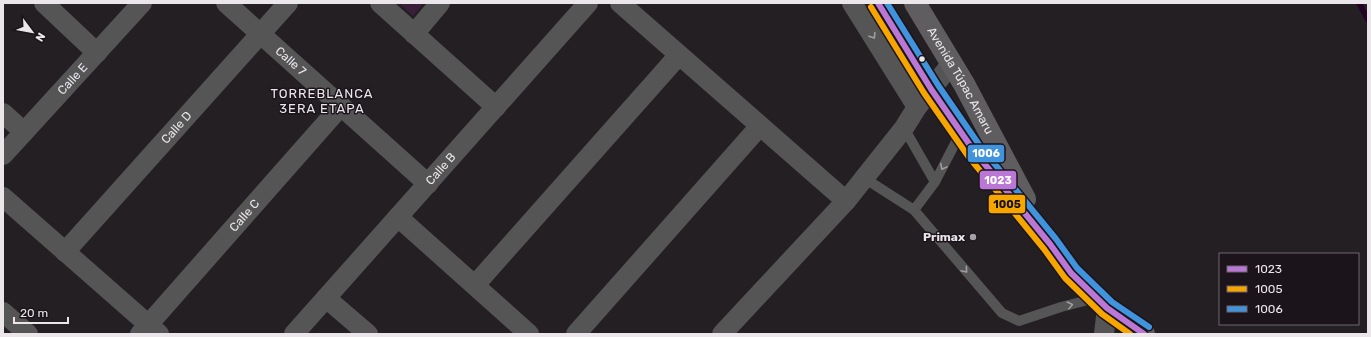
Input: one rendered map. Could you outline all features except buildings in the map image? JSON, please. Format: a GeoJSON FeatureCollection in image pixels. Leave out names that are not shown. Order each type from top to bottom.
{"type":"FeatureCollection","features":[{"type":"Feature","properties":{"kind":"highway","name":"Avenida Túpac Amaru"},"geometry":{"type":"LineString","coordinates":[[878,3],[931,89],[974,151],[1050,244],[1071,273],[1102,303],[1144,334]]}},
{"type":"Feature","properties":{"kind":"highway","name":"Avenida Túpac Amaru"},"geometry":{"type":"LineString","coordinates":[[915,3],[964,84],[1050,244]]}},
{"type":"Feature","properties":{"kind":"street"},"geometry":{"type":"LineString","coordinates":[[44,3],[97,53]]}},
{"type":"Feature","properties":{"kind":"street","name":"Calle E"},"geometry":{"type":"LineString","coordinates":[[3,154],[142,3]]}},
{"type":"Feature","properties":{"kind":"street","name":"Calle 7"},"geometry":{"type":"LineString","coordinates":[[226,3],[428,184]]}},
{"type":"Feature","properties":{"kind":"street","name":"Calle D"},"geometry":{"type":"LineString","coordinates":[[66,252],[288,3]]}},
{"type":"Feature","properties":{"kind":"street"},"geometry":{"type":"LineString","coordinates":[[380,3],[496,107]]}},
{"type":"Feature","properties":{"kind":"street"},"geometry":{"type":"LineString","coordinates":[[414,34],[440,3]]}},
{"type":"Feature","properties":{"kind":"street","name":"Calle B"},"geometry":{"type":"LineString","coordinates":[[294,334],[588,3]]}},
{"type":"Feature","properties":{"kind":"street"},"geometry":{"type":"LineString","coordinates":[[620,3],[846,201]]}},
{"type":"Feature","properties":{"kind":"street"},"geometry":{"type":"LineString","coordinates":[[852,3],[917,107]]}},
{"type":"Feature","properties":{"kind":"street"},"geometry":{"type":"LineString","coordinates":[[475,285],[679,55]]}},
{"type":"Feature","properties":{"kind":"street"},"geometry":{"type":"LineString","coordinates":[[722,334],[846,201],[904,128],[917,107],[952,63]]}},
{"type":"Feature","properties":{"kind":"street","name":"Calle C"},"geometry":{"type":"LineString","coordinates":[[149,331],[341,106]]}},
{"type":"Feature","properties":{"kind":"street"},"geometry":{"type":"LineString","coordinates":[[3,113],[24,132]]}},
{"type":"Feature","properties":{"kind":"street"},"geometry":{"type":"LineString","coordinates":[[576,334],[760,126]]}},
{"type":"Feature","properties":{"kind":"street"},"geometry":{"type":"LineString","coordinates":[[3,197],[66,252],[149,331]]}},
{"type":"Feature","properties":{"kind":"street"},"geometry":{"type":"LineString","coordinates":[[398,217],[529,334]]}},
{"type":"Feature","properties":{"kind":"street"},"geometry":{"type":"LineString","coordinates":[[326,298],[368,334]]}},
{"type":"Feature","properties":{"kind":"street"},"geometry":{"type":"LineString","coordinates":[[1102,303],[1104,334]]}},
{"type":"Feature","properties":{"kind":"street"},"geometry":{"type":"LineString","coordinates":[[4,316],[28,334]]}},
{"type":"Feature","properties":{"kind":"lane"},"geometry":{"type":"LineString","coordinates":[[904,128],[935,182]]}},
{"type":"Feature","properties":{"kind":"lane"},"geometry":{"type":"LineString","coordinates":[[914,210],[935,182],[961,132]]}},
{"type":"Feature","properties":{"kind":"lane"},"geometry":{"type":"LineString","coordinates":[[864,178],[914,210],[1002,313],[1019,321],[1061,307],[1102,303]]}},
{"type":"Feature","properties":{"kind":"shaded area"},"geometry":{"type":"Polygon","coordinates":[[[399,3],[424,3],[413,16],[399,3]]]}},
{"type":"Feature","properties":{"kind":"waterway"},"geometry":{"type":"LineString","coordinates":[[1359,3],[1368,20]]}},
{"type":"Feature","properties":{"kind":"transit line","name":"1023"},"geometry":{"type":"LineString","coordinates":[[878,3],[931,89],[974,151],[1050,244],[1071,273],[1107,308],[1144,334]]}},
{"type":"Feature","properties":{"kind":"transit line","name":"1006"},"geometry":{"type":"LineString","coordinates":[[887,3],[938,85],[980,146],[1056,239],[1077,268],[1112,302],[1149,327]]}},
{"type":"Feature","properties":{"kind":"transit line","name":"1005"},"geometry":{"type":"LineString","coordinates":[[871,7],[924,93],[968,156],[1044,249],[1065,278],[1102,314],[1130,334]]}},
{"type":"Feature","properties":{"kind":"place","name":"Primax"},"geometry":{"type":"Point","coordinates":[973,237]}},
{"type":"Feature","properties":{"kind":"district","name":"TORREBLANCA 3ERA ETAPA"},"geometry":{"type":"Point","coordinates":[322,100]}}]}
